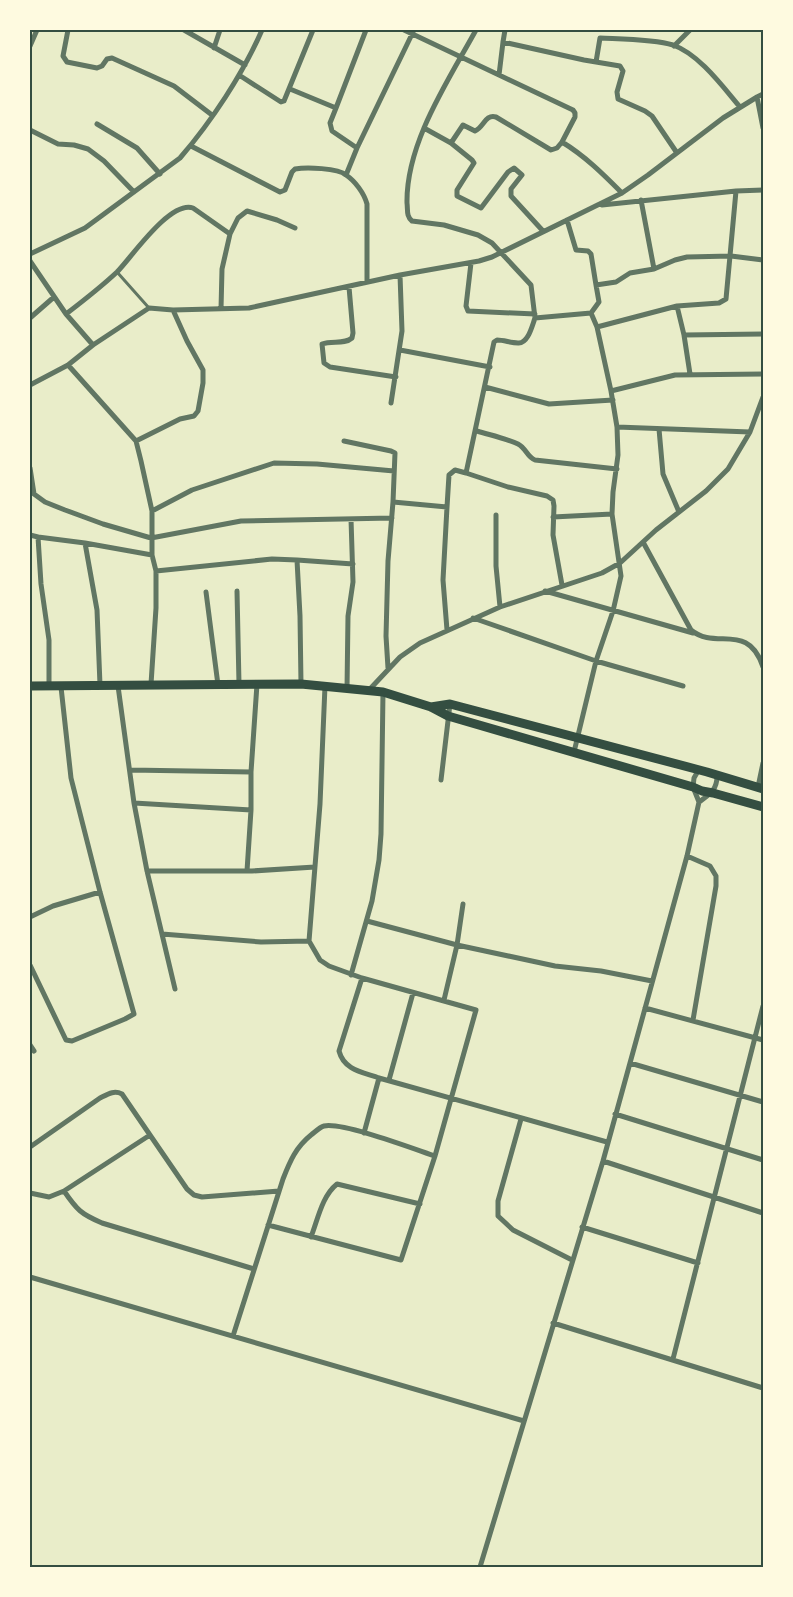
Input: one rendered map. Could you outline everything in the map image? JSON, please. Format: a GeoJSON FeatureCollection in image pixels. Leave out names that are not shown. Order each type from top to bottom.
{"type":"FeatureCollection","features":[{"type":"Feature","properties":{"kind":"main road"},"geometry":{"type":"LineString","coordinates":[[30,686],[301,684],[383,692],[432,706],[448,716],[693,787],[702,792],[713,793],[763,807]]}},
{"type":"Feature","properties":{"kind":"main road"},"geometry":{"type":"LineString","coordinates":[[432,706],[450,704],[760,788]]}},
{"type":"Feature","properties":{"kind":"street"},"geometry":{"type":"LineString","coordinates":[[30,46],[37,30]]}},
{"type":"Feature","properties":{"kind":"street"},"geometry":{"type":"LineString","coordinates":[[68,30],[63,56],[68,62],[97,68],[102,66],[107,59],[112,58],[174,86],[212,115]]}},
{"type":"Feature","properties":{"kind":"street"},"geometry":{"type":"LineString","coordinates":[[184,30],[245,65]]}},
{"type":"Feature","properties":{"kind":"street"},"geometry":{"type":"LineString","coordinates":[[214,48],[220,30]]}},
{"type":"Feature","properties":{"kind":"street"},"geometry":{"type":"LineString","coordinates":[[30,254],[85,228],[180,158],[191,146],[239,76],[262,30]]}},
{"type":"Feature","properties":{"kind":"street"},"geometry":{"type":"LineString","coordinates":[[239,76],[281,102],[286,100],[313,30]]}},
{"type":"Feature","properties":{"kind":"street"},"geometry":{"type":"LineString","coordinates":[[356,148],[332,130],[330,123],[366,30]]}},
{"type":"Feature","properties":{"kind":"street"},"geometry":{"type":"LineString","coordinates":[[404,30],[413,32],[461,58],[573,110],[575,113],[575,117],[562,142],[557,148],[551,150],[493,116],[487,118],[477,130],[472,130],[463,125],[451,143]]}},
{"type":"Feature","properties":{"kind":"street"},"geometry":{"type":"LineString","coordinates":[[466,473],[496,341],[500,340],[517,344],[523,342],[527,338],[535,316],[531,285],[492,243],[478,236],[444,226],[409,219],[408,182],[424,128],[476,30]]}},
{"type":"Feature","properties":{"kind":"street"},"geometry":{"type":"LineString","coordinates":[[499,75],[505,30]]}},
{"type":"Feature","properties":{"kind":"street"},"geometry":{"type":"LineString","coordinates":[[596,62],[601,30]]}},
{"type":"Feature","properties":{"kind":"street"},"geometry":{"type":"LineString","coordinates":[[674,46],[690,30]]}},
{"type":"Feature","properties":{"kind":"street"},"geometry":{"type":"LineString","coordinates":[[346,175],[356,148],[413,32]]}},
{"type":"Feature","properties":{"kind":"street"},"geometry":{"type":"LineString","coordinates":[[600,38],[674,46],[703,66],[740,107]]}},
{"type":"Feature","properties":{"kind":"street"},"geometry":{"type":"LineString","coordinates":[[503,42],[620,66],[622,68],[622,75],[617,92],[618,98],[652,116],[658,122],[677,153]]}},
{"type":"Feature","properties":{"kind":"street"},"geometry":{"type":"LineString","coordinates":[[290,89],[336,108]]}},
{"type":"Feature","properties":{"kind":"street"},"geometry":{"type":"LineString","coordinates":[[30,385],[68,365],[93,345],[149,308],[173,310],[259,306],[400,275],[486,259],[622,192],[740,107],[763,94]]}},
{"type":"Feature","properties":{"kind":"street"},"geometry":{"type":"LineString","coordinates":[[757,97],[763,128]]}},
{"type":"Feature","properties":{"kind":"street"},"geometry":{"type":"LineString","coordinates":[[97,124],[137,148],[160,174]]}},
{"type":"Feature","properties":{"kind":"street"},"geometry":{"type":"LineString","coordinates":[[424,128],[451,143],[474,163],[457,190],[457,196],[480,208],[508,172],[514,168],[522,175],[511,189],[510,196],[543,231]]}},
{"type":"Feature","properties":{"kind":"street"},"geometry":{"type":"LineString","coordinates":[[30,130],[58,144],[74,144],[88,149],[104,161],[134,192]]}},
{"type":"Feature","properties":{"kind":"street"},"geometry":{"type":"LineString","coordinates":[[562,142],[585,157],[622,192]]}},
{"type":"Feature","properties":{"kind":"street"},"geometry":{"type":"LineString","coordinates":[[191,146],[280,192],[285,190],[293,170],[297,168],[337,170],[346,175],[362,192],[367,204],[367,282]]}},
{"type":"Feature","properties":{"kind":"street"},"geometry":{"type":"LineString","coordinates":[[598,205],[763,190]]}},
{"type":"Feature","properties":{"kind":"street"},"geometry":{"type":"LineString","coordinates":[[597,327],[677,306],[723,302],[726,299],[736,191]]}},
{"type":"Feature","properties":{"kind":"street"},"geometry":{"type":"LineString","coordinates":[[642,200],[654,269]]}},
{"type":"Feature","properties":{"kind":"street"},"geometry":{"type":"LineString","coordinates":[[66,314],[118,272],[153,231],[181,208],[188,206],[194,208],[230,234]]}},
{"type":"Feature","properties":{"kind":"street"},"geometry":{"type":"LineString","coordinates":[[221,309],[222,270],[230,234],[238,218],[247,211],[277,220],[295,228]]}},
{"type":"Feature","properties":{"kind":"street"},"geometry":{"type":"LineString","coordinates":[[566,220],[576,250],[588,251],[591,254],[599,302],[591,313]]}},
{"type":"Feature","properties":{"kind":"street"},"geometry":{"type":"LineString","coordinates":[[596,285],[616,282],[630,273],[654,269],[687,257],[731,256],[763,260]]}},
{"type":"Feature","properties":{"kind":"street"},"geometry":{"type":"LineString","coordinates":[[30,261],[66,314],[93,345]]}},
{"type":"Feature","properties":{"kind":"street"},"geometry":{"type":"LineString","coordinates":[[471,262],[466,306],[468,311],[535,316],[591,313]]}},
{"type":"Feature","properties":{"kind":"street"},"geometry":{"type":"LineString","coordinates":[[392,403],[400,350],[402,313],[400,275]]}},
{"type":"Feature","properties":{"kind":"street"},"geometry":{"type":"LineString","coordinates":[[349,287],[352,338],[345,342],[326,342],[322,344],[324,362],[330,367],[396,377]]}},
{"type":"Feature","properties":{"kind":"street"},"geometry":{"type":"LineString","coordinates":[[30,318],[54,297]]}},
{"type":"Feature","properties":{"kind":"street"},"geometry":{"type":"LineString","coordinates":[[677,306],[690,374]]}},
{"type":"Feature","properties":{"kind":"street"},"geometry":{"type":"LineString","coordinates":[[136,441],[180,419],[194,416],[198,411],[203,383],[203,370],[173,310]]}},
{"type":"Feature","properties":{"kind":"street"},"geometry":{"type":"LineString","coordinates":[[574,752],[596,661],[621,582],[620,563],[615,542],[612,514],[617,469],[616,427],[611,391],[597,327],[591,313]]}},
{"type":"Feature","properties":{"kind":"street"},"geometry":{"type":"LineString","coordinates":[[684,335],[763,334]]}},
{"type":"Feature","properties":{"kind":"street"},"geometry":{"type":"LineString","coordinates":[[400,350],[490,367]]}},
{"type":"Feature","properties":{"kind":"street"},"geometry":{"type":"LineString","coordinates":[[68,365],[136,441],[152,511],[152,555],[156,571],[156,608],[151,684]]}},
{"type":"Feature","properties":{"kind":"street"},"geometry":{"type":"LineString","coordinates":[[611,391],[664,376],[763,374]]}},
{"type":"Feature","properties":{"kind":"street"},"geometry":{"type":"LineString","coordinates":[[485,387],[549,404],[612,400]]}},
{"type":"Feature","properties":{"kind":"street"},"geometry":{"type":"LineString","coordinates":[[369,690],[388,668],[420,643],[500,607],[602,573],[620,563],[706,491],[728,469],[750,432],[763,397]]}},
{"type":"Feature","properties":{"kind":"street"},"geometry":{"type":"LineString","coordinates":[[616,427],[750,432]]}},
{"type":"Feature","properties":{"kind":"street"},"geometry":{"type":"LineString","coordinates":[[659,428],[663,474],[679,512]]}},
{"type":"Feature","properties":{"kind":"street"},"geometry":{"type":"LineString","coordinates":[[476,431],[518,444],[535,460],[617,469]]}},
{"type":"Feature","properties":{"kind":"street"},"geometry":{"type":"LineString","coordinates":[[344,441],[393,451],[395,456],[388,568],[386,636],[388,668]]}},
{"type":"Feature","properties":{"kind":"street"},"geometry":{"type":"LineString","coordinates":[[152,511],[192,490],[274,463],[317,464],[394,471]]}},
{"type":"Feature","properties":{"kind":"street"},"geometry":{"type":"LineString","coordinates":[[30,468],[34,494],[45,502],[103,524],[151,538],[241,521],[392,518]]}},
{"type":"Feature","properties":{"kind":"street"},"geometry":{"type":"LineString","coordinates":[[447,630],[443,580],[449,475],[455,470],[508,487],[551,497],[554,502],[555,546],[562,585]]}},
{"type":"Feature","properties":{"kind":"street"},"geometry":{"type":"LineString","coordinates":[[393,502],[447,507]]}},
{"type":"Feature","properties":{"kind":"street"},"geometry":{"type":"LineString","coordinates":[[553,517],[612,514]]}},
{"type":"Feature","properties":{"kind":"street"},"geometry":{"type":"LineString","coordinates":[[496,515],[496,566],[500,607]]}},
{"type":"Feature","properties":{"kind":"street"},"geometry":{"type":"LineString","coordinates":[[347,689],[348,616],[353,582],[351,519]]}},
{"type":"Feature","properties":{"kind":"street"},"geometry":{"type":"LineString","coordinates":[[30,535],[152,555]]}},
{"type":"Feature","properties":{"kind":"street"},"geometry":{"type":"LineString","coordinates":[[38,537],[41,584],[49,640],[49,686]]}},
{"type":"Feature","properties":{"kind":"street"},"geometry":{"type":"LineString","coordinates":[[643,542],[689,626],[696,634]]}},
{"type":"Feature","properties":{"kind":"street"},"geometry":{"type":"LineString","coordinates":[[85,543],[97,610],[100,685]]}},
{"type":"Feature","properties":{"kind":"street"},"geometry":{"type":"LineString","coordinates":[[156,571],[272,559],[353,564]]}},
{"type":"Feature","properties":{"kind":"street"},"geometry":{"type":"LineString","coordinates":[[297,560],[301,684]]}},
{"type":"Feature","properties":{"kind":"street"},"geometry":{"type":"LineString","coordinates":[[237,591],[239,684]]}},
{"type":"Feature","properties":{"kind":"street"},"geometry":{"type":"LineString","coordinates":[[545,591],[696,634],[747,643],[755,650],[763,667]]}},
{"type":"Feature","properties":{"kind":"street"},"geometry":{"type":"LineString","coordinates":[[206,592],[218,684]]}},
{"type":"Feature","properties":{"kind":"street"},"geometry":{"type":"LineString","coordinates":[[473,618],[596,661],[682,686]]}},
{"type":"Feature","properties":{"kind":"street"},"geometry":{"type":"LineString","coordinates":[[247,871],[257,684]]}},
{"type":"Feature","properties":{"kind":"street"},"geometry":{"type":"LineString","coordinates":[[118,686],[134,803],[147,871],[175,989]]}},
{"type":"Feature","properties":{"kind":"street"},"geometry":{"type":"LineString","coordinates":[[268,1226],[401,1260],[435,1156],[476,1010],[362,978],[329,966],[320,960],[309,941],[320,804],[325,686]]}},
{"type":"Feature","properties":{"kind":"street"},"geometry":{"type":"LineString","coordinates":[[30,965],[66,1040],[72,1041],[132,1015],[134,1011],[100,892],[71,778],[61,687]]}},
{"type":"Feature","properties":{"kind":"street"},"geometry":{"type":"LineString","coordinates":[[352,975],[367,921],[379,860],[383,692]]}},
{"type":"Feature","properties":{"kind":"street"},"geometry":{"type":"LineString","coordinates":[[440,780],[450,704]]}},
{"type":"Feature","properties":{"kind":"street"},"geometry":{"type":"LineString","coordinates":[[760,788],[763,763]]}},
{"type":"Feature","properties":{"kind":"street"},"geometry":{"type":"LineString","coordinates":[[130,770],[251,772]]}},
{"type":"Feature","properties":{"kind":"street"},"geometry":{"type":"LineString","coordinates":[[480,1567],[602,1161],[688,856],[699,802],[693,787],[694,778],[698,771]]}},
{"type":"Feature","properties":{"kind":"street"},"geometry":{"type":"LineString","coordinates":[[699,802],[713,793],[717,776]]}},
{"type":"Feature","properties":{"kind":"street"},"geometry":{"type":"LineString","coordinates":[[134,803],[250,810]]}},
{"type":"Feature","properties":{"kind":"street"},"geometry":{"type":"LineString","coordinates":[[688,856],[710,866],[716,876],[716,886],[693,1020]]}},
{"type":"Feature","properties":{"kind":"street"},"geometry":{"type":"LineString","coordinates":[[147,871],[247,871],[315,867]]}},
{"type":"Feature","properties":{"kind":"street"},"geometry":{"type":"LineString","coordinates":[[30,917],[53,906],[100,892]]}},
{"type":"Feature","properties":{"kind":"street"},"geometry":{"type":"LineString","coordinates":[[444,1000],[457,946],[463,904]]}},
{"type":"Feature","properties":{"kind":"street"},"geometry":{"type":"LineString","coordinates":[[367,921],[457,946],[555,966],[601,971],[652,981]]}},
{"type":"Feature","properties":{"kind":"street"},"geometry":{"type":"LineString","coordinates":[[162,934],[261,942],[309,941]]}},
{"type":"Feature","properties":{"kind":"street"},"geometry":{"type":"LineString","coordinates":[[362,978],[339,1050],[342,1060],[348,1066],[380,1078],[607,1142]]}},
{"type":"Feature","properties":{"kind":"street"},"geometry":{"type":"LineString","coordinates":[[389,1080],[414,993]]}},
{"type":"Feature","properties":{"kind":"street"},"geometry":{"type":"LineString","coordinates":[[673,1359],[763,1006]]}},
{"type":"Feature","properties":{"kind":"street"},"geometry":{"type":"LineString","coordinates":[[645,1008],[763,1040]]}},
{"type":"Feature","properties":{"kind":"street"},"geometry":{"type":"LineString","coordinates":[[30,1045],[34,1052]]}},
{"type":"Feature","properties":{"kind":"street"},"geometry":{"type":"LineString","coordinates":[[630,1063],[763,1102]]}},
{"type":"Feature","properties":{"kind":"street"},"geometry":{"type":"LineString","coordinates":[[364,1133],[380,1078]]}},
{"type":"Feature","properties":{"kind":"street"},"geometry":{"type":"LineString","coordinates":[[30,1147],[100,1098],[118,1092],[127,1099],[187,1188],[194,1194],[202,1197],[279,1191]]}},
{"type":"Feature","properties":{"kind":"street"},"geometry":{"type":"LineString","coordinates":[[615,1114],[763,1160]]}},
{"type":"Feature","properties":{"kind":"street"},"geometry":{"type":"LineString","coordinates":[[522,1119],[498,1201],[498,1216],[513,1230],[572,1260]]}},
{"type":"Feature","properties":{"kind":"street"},"geometry":{"type":"LineString","coordinates":[[233,1336],[279,1191],[292,1156],[300,1143],[324,1126],[334,1126],[364,1133],[435,1156]]}},
{"type":"Feature","properties":{"kind":"street"},"geometry":{"type":"LineString","coordinates":[[30,1193],[49,1197],[64,1191],[150,1134]]}},
{"type":"Feature","properties":{"kind":"street"},"geometry":{"type":"LineString","coordinates":[[602,1161],[763,1213]]}},
{"type":"Feature","properties":{"kind":"street"},"geometry":{"type":"LineString","coordinates":[[311,1237],[324,1200],[331,1188],[337,1184],[420,1204]]}},
{"type":"Feature","properties":{"kind":"street"},"geometry":{"type":"LineString","coordinates":[[64,1191],[80,1212],[102,1223],[254,1269]]}},
{"type":"Feature","properties":{"kind":"street"},"geometry":{"type":"LineString","coordinates":[[582,1227],[698,1263]]}},
{"type":"Feature","properties":{"kind":"street"},"geometry":{"type":"LineString","coordinates":[[30,1278],[524,1421]]}},
{"type":"Feature","properties":{"kind":"street"},"geometry":{"type":"LineString","coordinates":[[554,1323],[763,1388]]}},
{"type":"Feature","properties":{"kind":"lane"},"geometry":{"type":"LineString","coordinates":[[118,272],[149,308]]}}]}
